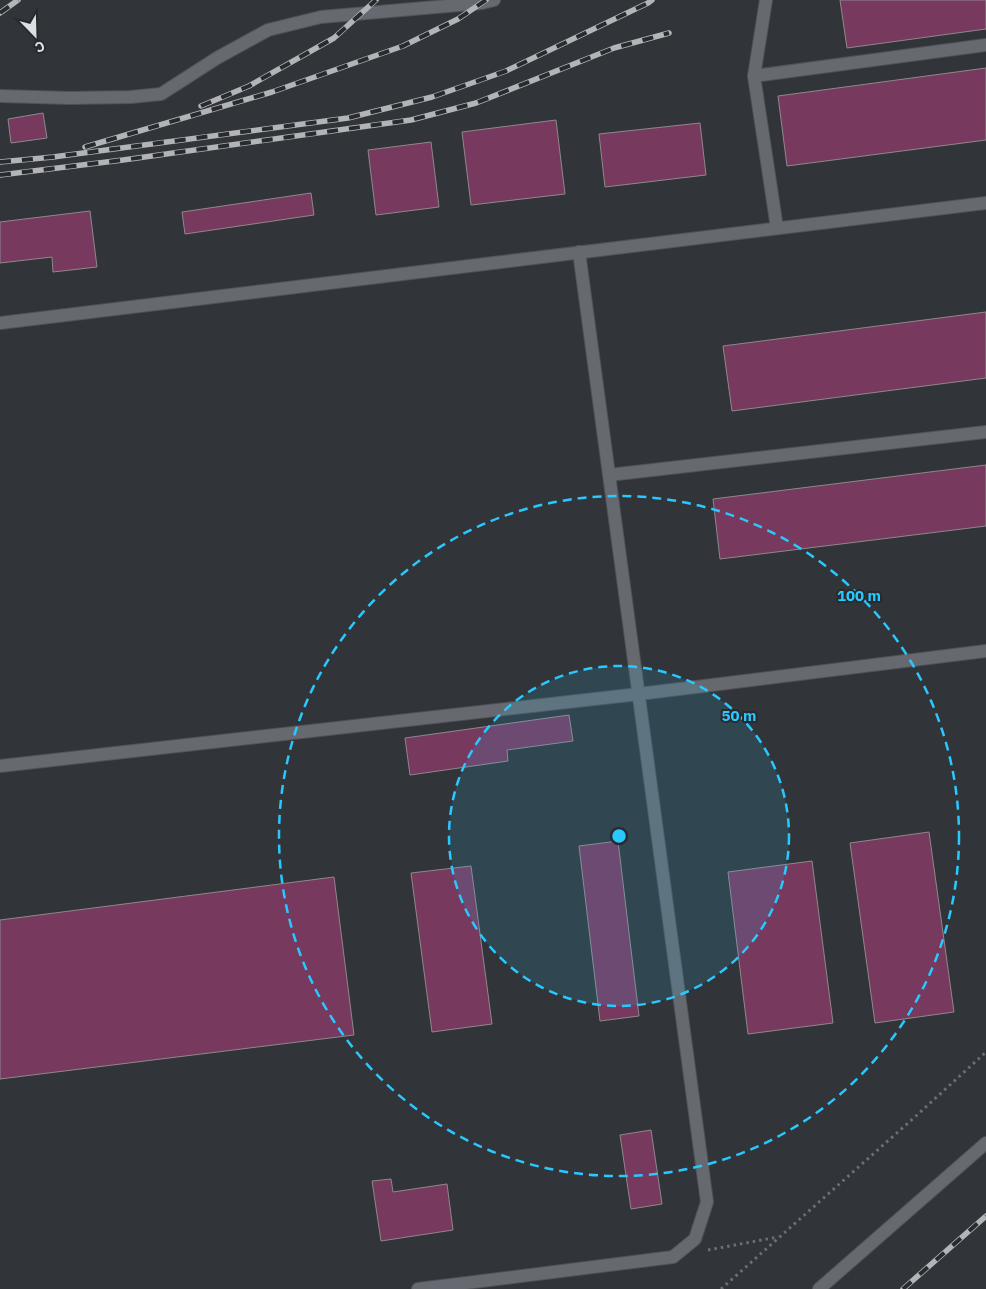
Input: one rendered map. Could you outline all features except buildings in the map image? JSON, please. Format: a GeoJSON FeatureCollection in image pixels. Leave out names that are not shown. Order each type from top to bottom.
{"type":"FeatureCollection","features":[{"type":"Feature","properties":{"kind":"lane"},"geometry":{"type":"LineString","coordinates":[[0,96],[70,98],[161,94],[217,58],[268,30],[321,17],[482,3],[494,0]]}},
{"type":"Feature","properties":{"kind":"lane"},"geometry":{"type":"LineString","coordinates":[[766,0],[754,76],[777,228]]}},
{"type":"Feature","properties":{"kind":"lane"},"geometry":{"type":"LineString","coordinates":[[754,76],[986,45]]}},
{"type":"Feature","properties":{"kind":"lane"},"geometry":{"type":"LineString","coordinates":[[0,323],[986,203]]}},
{"type":"Feature","properties":{"kind":"lane"},"geometry":{"type":"LineString","coordinates":[[418,1289],[673,1257],[694,1239],[707,1202],[579,252]]}},
{"type":"Feature","properties":{"kind":"lane"},"geometry":{"type":"LineString","coordinates":[[609,474],[986,432]]}},
{"type":"Feature","properties":{"kind":"lane"},"geometry":{"type":"LineString","coordinates":[[0,766],[638,694],[986,651]]}},
{"type":"Feature","properties":{"kind":"lane"},"geometry":{"type":"LineString","coordinates":[[819,1289],[986,1143]]}},
{"type":"Feature","properties":{"kind":"path"},"geometry":{"type":"LineString","coordinates":[[720,1289],[986,1052]]}},
{"type":"Feature","properties":{"kind":"path"},"geometry":{"type":"LineString","coordinates":[[702,1251],[780,1237]]}},
{"type":"Feature","properties":{"kind":"railway"},"geometry":{"type":"LineString","coordinates":[[0,13],[18,0]]}},
{"type":"Feature","properties":{"kind":"railway"},"geometry":{"type":"LineString","coordinates":[[201,106],[249,86],[334,38],[376,0]]}},
{"type":"Feature","properties":{"kind":"railway"},"geometry":{"type":"LineString","coordinates":[[85,147],[272,92],[403,46],[458,19],[486,0]]}},
{"type":"Feature","properties":{"kind":"railway"},"geometry":{"type":"LineString","coordinates":[[0,162],[53,157],[348,118],[432,97],[506,71],[652,0]]}},
{"type":"Feature","properties":{"kind":"railway"},"geometry":{"type":"LineString","coordinates":[[0,175],[411,120],[476,103],[614,48],[669,33]]}},
{"type":"Feature","properties":{"kind":"railway"},"geometry":{"type":"LineString","coordinates":[[903,1289],[986,1216]]}}]}
